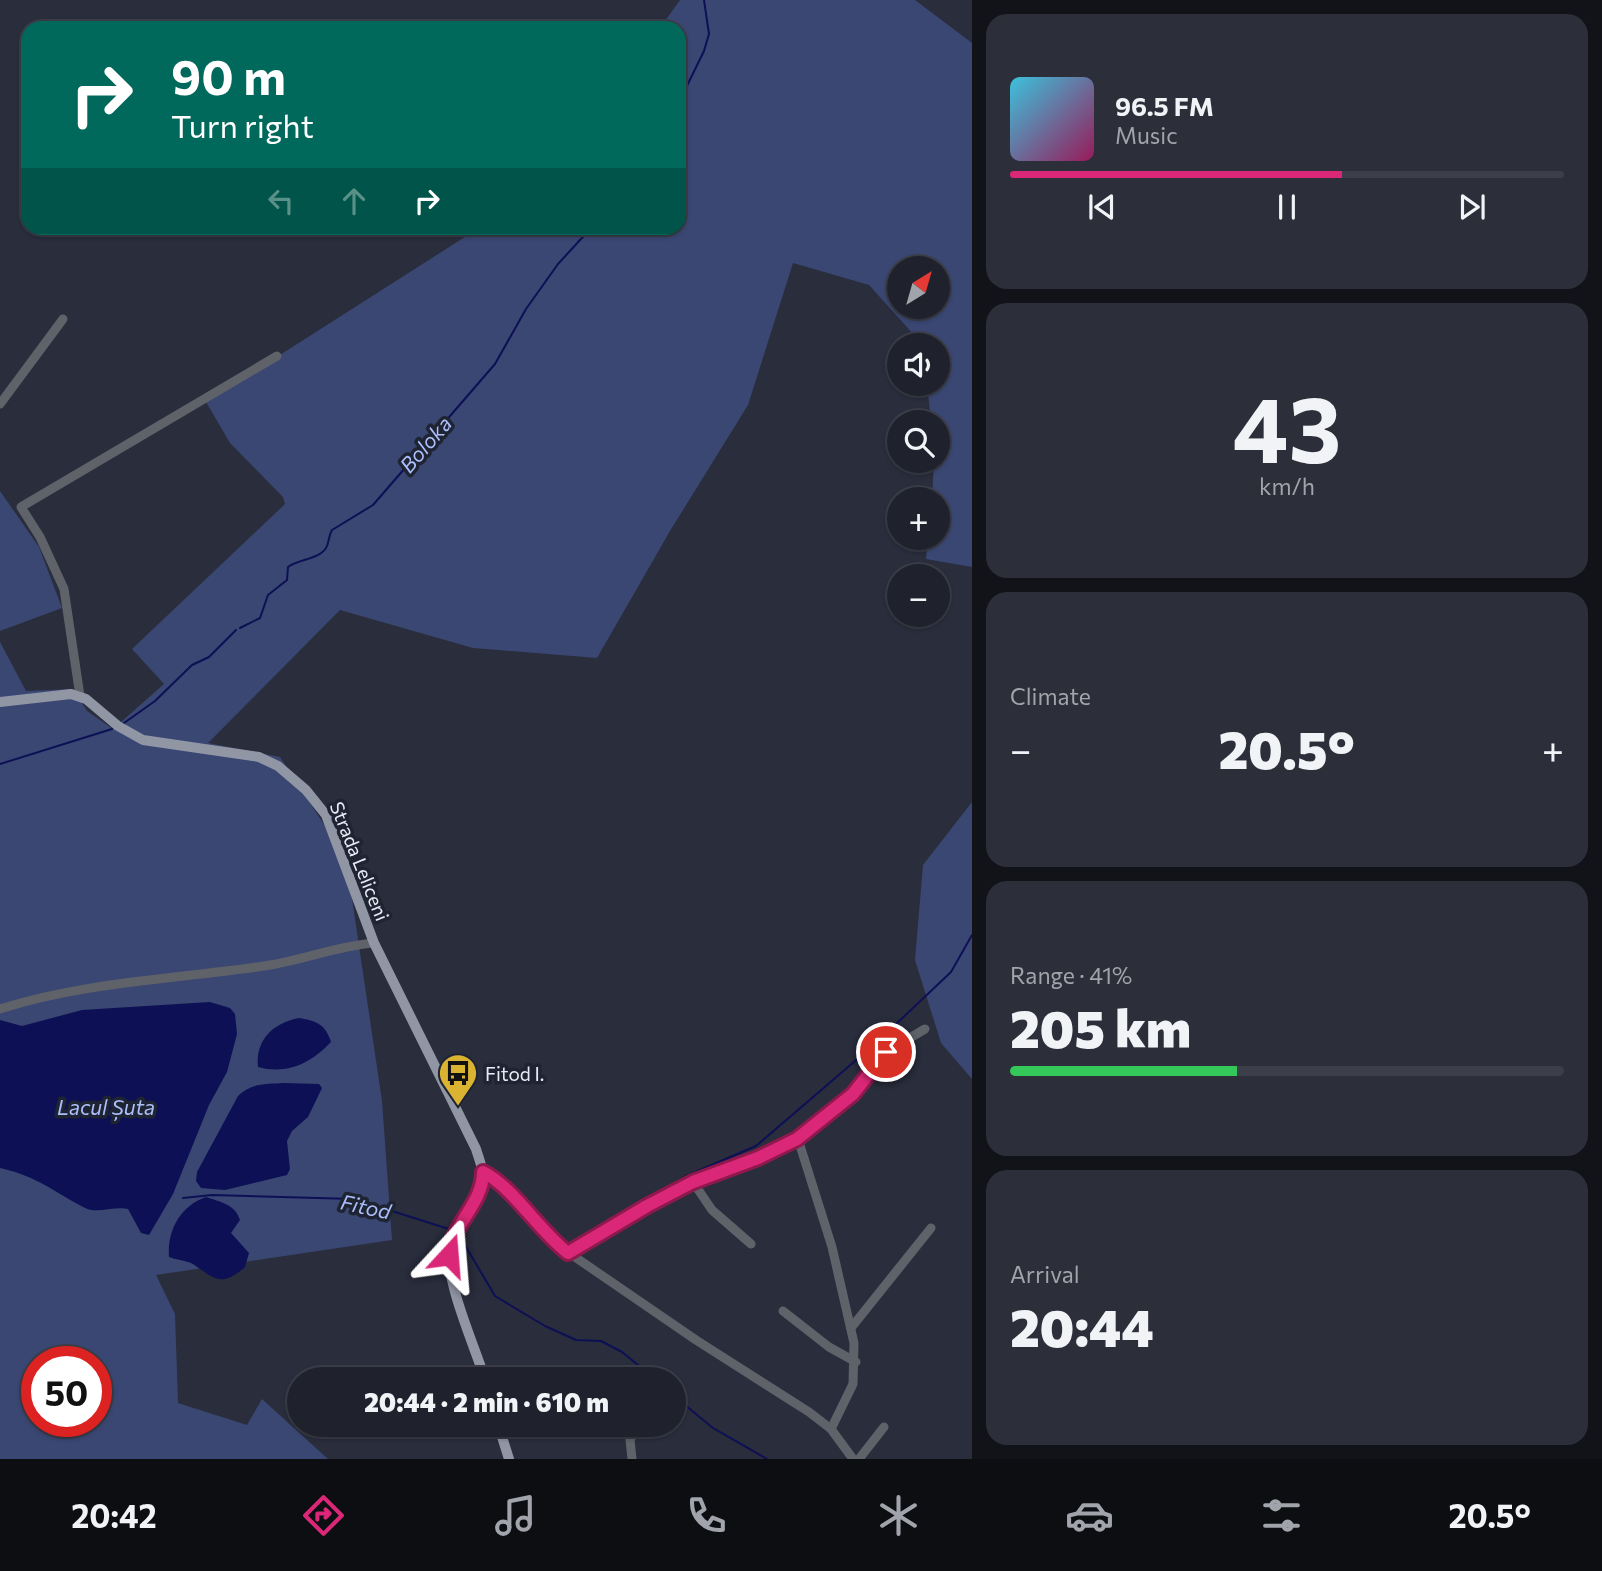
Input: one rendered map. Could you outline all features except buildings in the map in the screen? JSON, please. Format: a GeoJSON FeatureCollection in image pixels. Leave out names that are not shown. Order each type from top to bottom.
{"type":"FeatureCollection","features":[{"type":"Feature","properties":{"kind":"main road"},"geometry":{"type":"LineString","coordinates":[[0,702],[52,694],[80,696]]}},
{"type":"Feature","properties":{"kind":"main road","name":"Strada Leliceni"},"geometry":{"type":"LineString","coordinates":[[80,696],[118,726],[143,740],[259,757],[278,766],[306,790],[326,815],[374,943],[476,1149],[483,1172]]}},
{"type":"Feature","properties":{"kind":"main road"},"geometry":{"type":"LineString","coordinates":[[481,1367],[450,1267],[450,1247],[455,1232],[477,1197],[483,1172]]}},
{"type":"Feature","properties":{"kind":"main road"},"geometry":{"type":"LineString","coordinates":[[502,1437],[509,1459]]}},
{"type":"Feature","properties":{"kind":"street"},"geometry":{"type":"LineString","coordinates":[[0,404],[63,319]]}},
{"type":"Feature","properties":{"kind":"street"},"geometry":{"type":"LineString","coordinates":[[80,696],[64,589],[40,537],[21,507],[277,356]]}},
{"type":"Feature","properties":{"kind":"street"},"geometry":{"type":"LineString","coordinates":[[0,1009],[88,990],[290,962],[354,945],[374,943]]}},
{"type":"Feature","properties":{"kind":"street"},"geometry":{"type":"LineString","coordinates":[[568,1253],[693,1182],[758,1158],[797,1139],[853,1094],[886,1052],[925,1029]]}},
{"type":"Feature","properties":{"kind":"street"},"geometry":{"type":"LineString","coordinates":[[797,1139],[821,1210],[851,1328],[856,1362],[853,1384],[831,1429]]}},
{"type":"Feature","properties":{"kind":"street"},"geometry":{"type":"LineString","coordinates":[[483,1172],[494,1178],[545,1233],[568,1253],[831,1429],[853,1459]]}},
{"type":"Feature","properties":{"kind":"street"},"geometry":{"type":"LineString","coordinates":[[693,1182],[712,1210],[751,1244]]}},
{"type":"Feature","properties":{"kind":"street"},"geometry":{"type":"LineString","coordinates":[[851,1328],[931,1228]]}},
{"type":"Feature","properties":{"kind":"street"},"geometry":{"type":"LineString","coordinates":[[783,1311],[830,1347],[856,1362]]}},
{"type":"Feature","properties":{"kind":"street"},"geometry":{"type":"LineString","coordinates":[[859,1459],[884,1427]]}},
{"type":"Feature","properties":{"kind":"street"},"geometry":{"type":"LineString","coordinates":[[632,1437],[632,1459]]}},
{"type":"Feature","properties":{"kind":"shaded area"},"geometry":{"type":"Polygon","coordinates":[[[680,0],[915,0],[972,43],[972,567],[926,559],[927,550],[950,550],[950,487],[933,487],[933,473],[950,473],[950,410],[930,410],[928,396],[950,396],[950,333],[912,333],[900,319],[950,319],[950,256],[887,256],[887,305],[869,285],[793,263],[748,405],[670,531],[597,658],[473,648],[340,610],[208,743],[280,757],[346,858],[382,1101],[392,1240],[156,1275],[175,1314],[178,1403],[247,1425],[262,1399],[287,1422],[287,1437],[304,1437],[328,1459],[0,1459],[0,642],[26,691],[73,689],[87,711],[113,729],[164,684],[132,649],[285,504],[283,497],[230,443],[206,402],[468,235],[686,235],[686,21],[665,21],[680,0]]]}},
{"type":"Feature","properties":{"kind":"shaded area"},"geometry":{"type":"Polygon","coordinates":[[[0,491],[39,547],[62,608],[0,631],[0,491]]]}},
{"type":"Feature","properties":{"kind":"shaded area"},"geometry":{"type":"Polygon","coordinates":[[[972,802],[972,1079],[941,1043],[915,960],[923,865],[972,802]]]}},
{"type":"Feature","properties":{"kind":"water","name":"Lacul Șuta"},"geometry":{"type":"Polygon","coordinates":[[[210,1002],[230,1008],[235,1014],[237,1034],[227,1072],[209,1105],[173,1194],[149,1235],[141,1233],[128,1209],[89,1210],[35,1180],[0,1168],[0,1020],[22,1026],[82,1010],[210,1002]]]}},
{"type":"Feature","properties":{"kind":"water"},"geometry":{"type":"Polygon","coordinates":[[[299,1018],[320,1024],[331,1042],[315,1056],[298,1065],[279,1069],[258,1067],[259,1049],[268,1034],[281,1024],[299,1018]]]}},
{"type":"Feature","properties":{"kind":"water"},"geometry":{"type":"Polygon","coordinates":[[[319,1084],[322,1088],[308,1117],[292,1131],[287,1141],[290,1169],[287,1175],[225,1190],[201,1188],[196,1181],[197,1172],[238,1096],[254,1086],[319,1084]]]}},
{"type":"Feature","properties":{"kind":"water"},"geometry":{"type":"Polygon","coordinates":[[[206,1197],[231,1207],[240,1220],[231,1233],[249,1253],[245,1267],[229,1278],[216,1278],[191,1263],[169,1257],[170,1238],[177,1221],[189,1207],[206,1197]]]}},
{"type":"Feature","properties":{"kind":"waterway","name":"Boloka"},"geometry":{"type":"LineString","coordinates":[[686,88],[709,34],[704,0]]}},
{"type":"Feature","properties":{"kind":"waterway","name":"Boloka"},"geometry":{"type":"LineString","coordinates":[[240,628],[260,618],[268,595],[287,580],[288,567],[320,554],[327,546],[332,530],[373,505],[495,364],[526,309],[558,264],[585,235]]}},
{"type":"Feature","properties":{"kind":"waterway","name":"Boloka"},"geometry":{"type":"LineString","coordinates":[[124,723],[155,701],[192,665],[209,657],[236,630]]}},
{"type":"Feature","properties":{"kind":"waterway","name":"Boloka"},"geometry":{"type":"LineString","coordinates":[[0,764],[112,729]]}},
{"type":"Feature","properties":{"kind":"waterway"},"geometry":{"type":"LineString","coordinates":[[618,1218],[686,1176],[756,1146],[876,1043],[951,972],[972,935]]}},
{"type":"Feature","properties":{"kind":"waterway","name":"Fitod"},"geometry":{"type":"LineString","coordinates":[[183,1198],[212,1195],[354,1199],[452,1230]]}},
{"type":"Feature","properties":{"kind":"waterway","name":"Fitod"},"geometry":{"type":"LineString","coordinates":[[459,1235],[495,1296],[545,1326],[576,1340],[601,1341],[622,1352],[640,1367]]}},
{"type":"Feature","properties":{"kind":"waterway","name":"Fitod"},"geometry":{"type":"LineString","coordinates":[[686,1406],[713,1428],[767,1459]]}},
{"type":"Feature","properties":{"kind":"place","name":"Fitod I."},"geometry":{"type":"Point","coordinates":[458,1107]}},
{"type":"Feature","properties":{"kind":"route"},"geometry":{"type":"LineString","coordinates":[[449,1255],[455,1230],[480,1190],[483,1172],[494,1178],[545,1233],[568,1253],[597,1234],[693,1182],[738,1163],[758,1158],[797,1139],[853,1094],[886,1052]]}}]}
